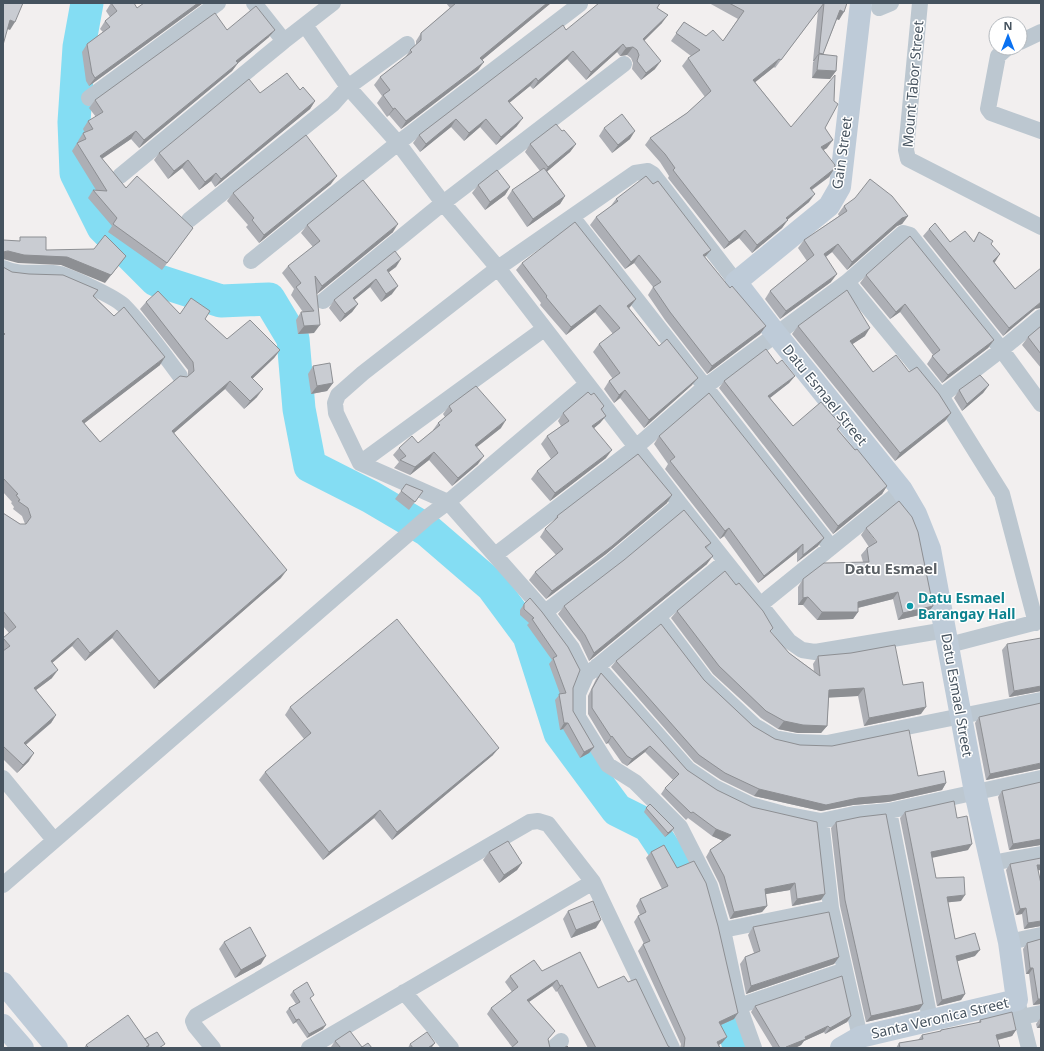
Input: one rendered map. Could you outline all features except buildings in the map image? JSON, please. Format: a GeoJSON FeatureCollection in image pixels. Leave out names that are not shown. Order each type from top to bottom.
{"type":"FeatureCollection","features":[{"type":"Feature","properties":{"kind":"street"},"geometry":{"type":"LineString","coordinates":[[89,98],[218,3]]}},
{"type":"Feature","properties":{"kind":"street"},"geometry":{"type":"LineString","coordinates":[[254,3],[284,41]]}},
{"type":"Feature","properties":{"kind":"street"},"geometry":{"type":"LineString","coordinates":[[120,176],[284,41],[333,3]]}},
{"type":"Feature","properties":{"kind":"street","name":"Mount Tabor Street"},"geometry":{"type":"LineString","coordinates":[[920,3],[906,150],[908,159],[1041,227]]}},
{"type":"Feature","properties":{"kind":"street"},"geometry":{"type":"LineString","coordinates":[[252,261],[398,143],[580,4]]}},
{"type":"Feature","properties":{"kind":"street","name":"Gain Street"},"geometry":{"type":"LineString","coordinates":[[736,282],[829,206],[836,196],[840,187],[877,4]]}},
{"type":"Feature","properties":{"kind":"street"},"geometry":{"type":"LineString","coordinates":[[305,25],[348,87],[398,143],[443,203],[498,268],[725,562],[789,641],[802,650],[815,652],[947,638],[1038,622],[1002,494],[941,396],[847,282]]}},
{"type":"Feature","properties":{"kind":"street"},"geometry":{"type":"LineString","coordinates":[[1028,38],[1041,32]]}},
{"type":"Feature","properties":{"kind":"street"},"geometry":{"type":"LineString","coordinates":[[189,220],[333,104],[348,87],[407,44]]}},
{"type":"Feature","properties":{"kind":"street"},"geometry":{"type":"LineString","coordinates":[[998,56],[988,109],[991,113],[1041,131]]}},
{"type":"Feature","properties":{"kind":"street"},"geometry":{"type":"LineString","coordinates":[[323,301],[443,203],[624,64]]}},
{"type":"Feature","properties":{"kind":"street"},"geometry":{"type":"LineString","coordinates":[[736,282],[653,174],[648,171],[635,173],[498,268],[363,373],[338,395],[335,403],[336,413],[360,463],[448,502],[545,612],[591,671],[688,769],[716,788],[751,805],[784,814],[821,821],[854,814],[889,812],[1041,778]]}},
{"type":"Feature","properties":{"kind":"street"},"geometry":{"type":"LineString","coordinates":[[572,218],[832,547]]}},
{"type":"Feature","properties":{"kind":"street"},"geometry":{"type":"LineString","coordinates":[[495,555],[636,447],[706,386],[847,282],[903,233],[910,235],[1001,350],[1041,404]]}},
{"type":"Feature","properties":{"kind":"street"},"geometry":{"type":"LineString","coordinates":[[3,268],[12,273],[58,274],[72,278],[121,303],[139,323],[180,376]]}},
{"type":"Feature","properties":{"kind":"street","name":"Datu Esmael Street"},"geometry":{"type":"LineString","coordinates":[[736,282],[902,490],[916,514],[930,549],[974,792],[992,863],[1009,942],[1019,1008],[1029,1048]]}},
{"type":"Feature","properties":{"kind":"street"},"geometry":{"type":"LineString","coordinates":[[941,396],[1041,317]]}},
{"type":"Feature","properties":{"kind":"street"},"geometry":{"type":"LineString","coordinates":[[360,463],[544,329]]}},
{"type":"Feature","properties":{"kind":"street"},"geometry":{"type":"LineString","coordinates":[[3,884],[429,516],[448,502],[587,384]]}},
{"type":"Feature","properties":{"kind":"street"},"geometry":{"type":"LineString","coordinates":[[760,605],[902,490]]}},
{"type":"Feature","properties":{"kind":"street"},"geometry":{"type":"LineString","coordinates":[[545,612],[612,560],[680,504]]}},
{"type":"Feature","properties":{"kind":"street"},"geometry":{"type":"LineString","coordinates":[[725,562],[591,671],[578,694],[578,718],[608,765],[635,782],[680,827],[710,886],[723,930],[739,1006],[754,1048]]}},
{"type":"Feature","properties":{"kind":"street"},"geometry":{"type":"LineString","coordinates":[[658,618],[706,680],[755,726],[775,738],[796,742],[826,743],[1041,700]]}},
{"type":"Feature","properties":{"kind":"street"},"geometry":{"type":"LineString","coordinates":[[3,778],[54,840]]}},
{"type":"Feature","properties":{"kind":"street"},"geometry":{"type":"LineString","coordinates":[[889,812],[930,1019]]}},
{"type":"Feature","properties":{"kind":"street"},"geometry":{"type":"LineString","coordinates":[[213,1048],[195,1026],[193,1021],[196,1016],[530,822],[538,821],[548,824],[593,882],[672,1048]]}},
{"type":"Feature","properties":{"kind":"street"},"geometry":{"type":"LineString","coordinates":[[821,821],[831,908],[860,1037]]}},
{"type":"Feature","properties":{"kind":"street"},"geometry":{"type":"LineString","coordinates":[[992,863],[1041,854]]}},
{"type":"Feature","properties":{"kind":"street"},"geometry":{"type":"LineString","coordinates":[[309,1048],[593,882]]}},
{"type":"Feature","properties":{"kind":"street"},"geometry":{"type":"LineString","coordinates":[[723,930],[831,908]]}},
{"type":"Feature","properties":{"kind":"street"},"geometry":{"type":"LineString","coordinates":[[1009,942],[1041,935]]}},
{"type":"Feature","properties":{"kind":"street"},"geometry":{"type":"LineString","coordinates":[[739,1006],[845,970]]}},
{"type":"Feature","properties":{"kind":"street"},"geometry":{"type":"LineString","coordinates":[[3,983],[57,1048]]}},
{"type":"Feature","properties":{"kind":"street"},"geometry":{"type":"LineString","coordinates":[[404,992],[451,1048]]}},
{"type":"Feature","properties":{"kind":"street"},"geometry":{"type":"LineString","coordinates":[[1019,1008],[1041,1013]]}},
{"type":"Feature","properties":{"kind":"street","name":"Santa Veronica Street"},"geometry":{"type":"LineString","coordinates":[[841,1048],[860,1037],[930,1019],[1019,1008]]}},
{"type":"Feature","properties":{"kind":"street"},"geometry":{"type":"LineString","coordinates":[[3,1025],[23,1048]]}},
{"type":"Feature","properties":{"kind":"waterway"},"geometry":{"type":"LineString","coordinates":[[87,3],[79,47],[74,122],[76,173],[103,227],[156,280],[221,301],[269,299],[293,339],[299,409],[310,466],[371,497],[427,530],[492,586],[529,636],[560,733],[617,810],[649,826],[687,883]]}},
{"type":"Feature","properties":{"kind":"waterway"},"geometry":{"type":"LineString","coordinates":[[714,979],[740,1048]]}},
{"type":"Feature","properties":{"kind":"place","name":"Datu Esmael Barangay Hall"},"geometry":{"type":"Point","coordinates":[910,606]}},
{"type":"Feature","properties":{"kind":"district","name":"Datu Esmael"},"geometry":{"type":"Point","coordinates":[891,569]}}]}
